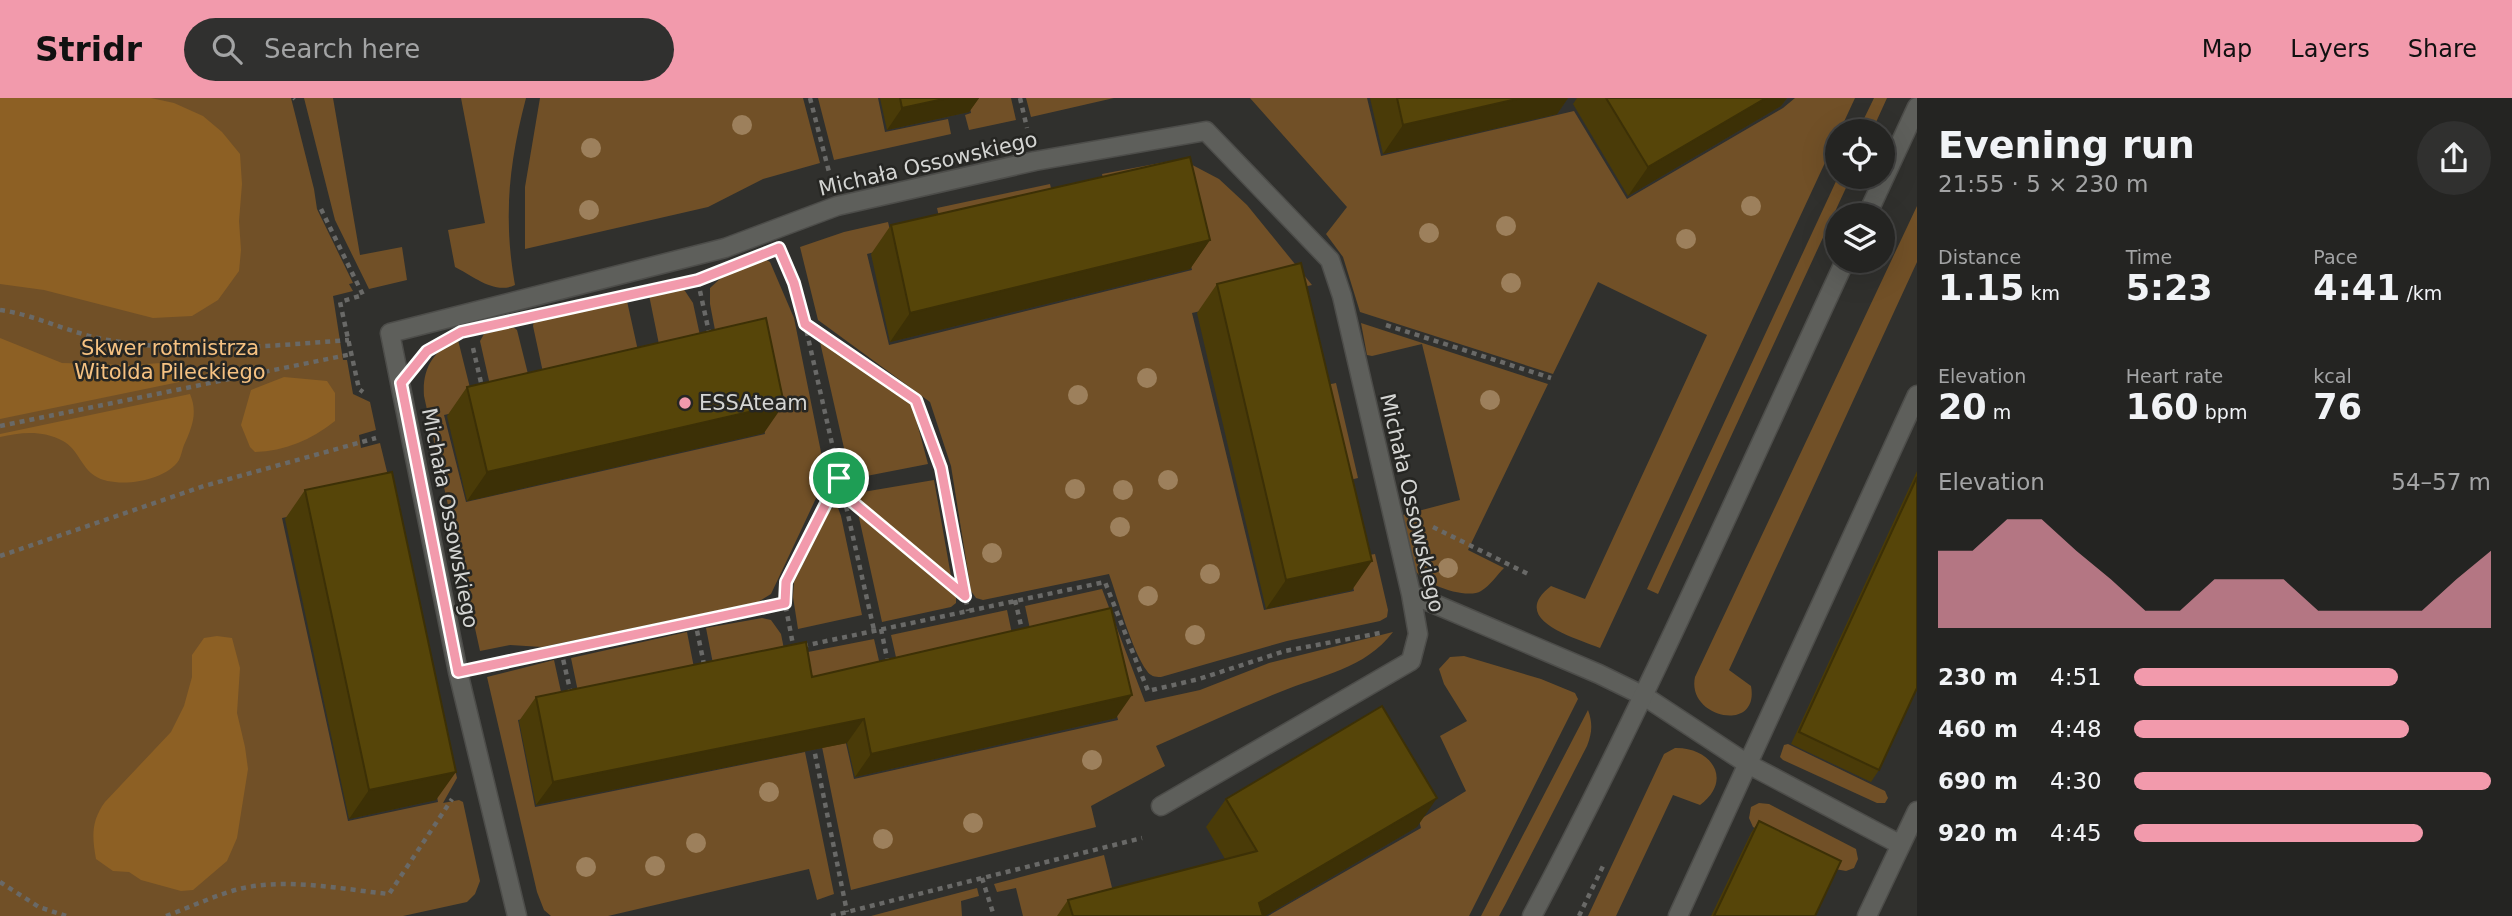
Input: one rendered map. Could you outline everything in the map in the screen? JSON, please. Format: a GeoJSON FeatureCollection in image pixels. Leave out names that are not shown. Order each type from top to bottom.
{"type":"FeatureCollection","features":[{"type":"Feature","properties":{"kind":"street"},"geometry":{"type":"LineString","coordinates":[[1873,203],[1917,107]]}},
{"type":"Feature","properties":{"kind":"street","name":"Michała Ossowskiego"},"geometry":{"type":"LineString","coordinates":[[517,916],[458,672],[390,333],[725,248],[837,206],[1035,161],[1206,131],[1330,260],[1346,312],[1418,634],[1411,661],[1161,806]]}},
{"type":"Feature","properties":{"kind":"street"},"geometry":{"type":"LineString","coordinates":[[1532,916],[1644,696],[1839,273]]}},
{"type":"Feature","properties":{"kind":"street"},"geometry":{"type":"LineString","coordinates":[[1678,916],[1917,395]]}},
{"type":"Feature","properties":{"kind":"street"},"geometry":{"type":"LineString","coordinates":[[1411,594],[1599,674],[1644,696],[1746,763],[1901,845]]}},
{"type":"Feature","properties":{"kind":"street"},"geometry":{"type":"LineString","coordinates":[[1867,916],[1917,811]]}},
{"type":"Feature","properties":{"kind":"path"},"geometry":{"type":"LineString","coordinates":[[810,98],[837,206]]}},
{"type":"Feature","properties":{"kind":"path"},"geometry":{"type":"LineString","coordinates":[[784,260],[794,283],[805,324],[874,631]]}},
{"type":"Feature","properties":{"kind":"path"},"geometry":{"type":"LineString","coordinates":[[698,280],[712,349]]}},
{"type":"Feature","properties":{"kind":"path"},"geometry":{"type":"LineString","coordinates":[[0,310],[106,340],[177,347],[245,348],[349,340]]}},
{"type":"Feature","properties":{"kind":"path"},"geometry":{"type":"LineString","coordinates":[[1346,312],[1551,378]]}},
{"type":"Feature","properties":{"kind":"path"},"geometry":{"type":"LineString","coordinates":[[805,324],[916,400],[941,468],[968,611]]}},
{"type":"Feature","properties":{"kind":"path"},"geometry":{"type":"LineString","coordinates":[[471,342],[482,390]]}},
{"type":"Feature","properties":{"kind":"path"},"geometry":{"type":"LineString","coordinates":[[0,426],[352,354]]}},
{"type":"Feature","properties":{"kind":"path"},"geometry":{"type":"LineString","coordinates":[[0,556],[204,485],[386,436]]}},
{"type":"Feature","properties":{"kind":"path"},"geometry":{"type":"LineString","coordinates":[[796,661],[785,603],[786,582],[839,478]]}},
{"type":"Feature","properties":{"kind":"path"},"geometry":{"type":"LineString","coordinates":[[843,494],[965,596]]}},
{"type":"Feature","properties":{"kind":"path"},"geometry":{"type":"LineString","coordinates":[[1397,532],[1431,525],[1528,574]]}},
{"type":"Feature","properties":{"kind":"path"},"geometry":{"type":"LineString","coordinates":[[794,648],[1105,582],[1148,691],[1199,679],[1285,651],[1381,633],[1387,627]]}},
{"type":"Feature","properties":{"kind":"path"},"geometry":{"type":"LineString","coordinates":[[1015,600],[1024,641]]}},
{"type":"Feature","properties":{"kind":"path"},"geometry":{"type":"LineString","coordinates":[[458,672],[785,603]]}},
{"type":"Feature","properties":{"kind":"path"},"geometry":{"type":"LineString","coordinates":[[695,621],[707,676]]}},
{"type":"Feature","properties":{"kind":"path"},"geometry":{"type":"LineString","coordinates":[[881,629],[890,672]]}},
{"type":"Feature","properties":{"kind":"path"},"geometry":{"type":"LineString","coordinates":[[561,650],[573,704]]}},
{"type":"Feature","properties":{"kind":"path"},"geometry":{"type":"LineString","coordinates":[[812,740],[847,912]]}},
{"type":"Feature","properties":{"kind":"path"},"geometry":{"type":"LineString","coordinates":[[166,916],[234,890],[272,885],[315,886],[389,894],[456,793]]}},
{"type":"Feature","properties":{"kind":"path"},"geometry":{"type":"LineString","coordinates":[[831,916],[1148,836],[1161,806]]}},
{"type":"Feature","properties":{"kind":"path"},"geometry":{"type":"LineString","coordinates":[[982,878],[994,916]]}},
{"type":"Feature","properties":{"kind":"path"},"geometry":{"type":"LineString","coordinates":[[0,882],[38,907],[66,916]]}},
{"type":"Feature","properties":{"kind":"green space","name":"Skwer rotmistrza Witolda Pileckiego"},"geometry":{"type":"Polygon","coordinates":[[[0,98],[291,98],[317,209],[353,283],[349,284],[353,291],[333,296],[343,360],[347,360],[353,394],[370,402],[376,430],[359,435],[361,448],[380,443],[399,521],[373,499],[282,518],[348,821],[438,802],[432,771],[454,765],[457,778],[443,803],[459,800],[463,802],[480,881],[475,894],[467,902],[403,916],[0,916],[0,98]]]}},
{"type":"Feature","properties":{"kind":"green space"},"geometry":{"type":"Polygon","coordinates":[[[304,98],[333,98],[360,255],[402,247],[407,280],[369,289],[335,220],[304,98]]]}},
{"type":"Feature","properties":{"kind":"green space"},"geometry":{"type":"Polygon","coordinates":[[[461,98],[526,98],[515,145],[510,191],[509,237],[515,285],[500,288],[492,286],[455,267],[448,230],[485,223],[461,98]]]}},
{"type":"Feature","properties":{"kind":"green space"},"geometry":{"type":"Polygon","coordinates":[[[540,98],[803,98],[820,163],[763,179],[708,207],[525,249],[525,187],[540,98]]]}},
{"type":"Feature","properties":{"kind":"green space"},"geometry":{"type":"Polygon","coordinates":[[[818,98],[878,98],[885,132],[948,119],[951,134],[834,160],[818,98]]]}},
{"type":"Feature","properties":{"kind":"green space"},"geometry":{"type":"Polygon","coordinates":[[[968,98],[1011,98],[1016,120],[969,130],[965,115],[971,113],[968,98]]]}},
{"type":"Feature","properties":{"kind":"green space"},"geometry":{"type":"Polygon","coordinates":[[[1026,98],[1114,98],[1031,117],[1026,98]]]}},
{"type":"Feature","properties":{"kind":"green space"},"geometry":{"type":"Polygon","coordinates":[[[1250,98],[1367,98],[1381,156],[1574,111],[1627,199],[1783,108],[1795,98],[1855,98],[1845,119],[1825,119],[1825,163],[1600,648],[1550,626],[1541,618],[1537,609],[1539,598],[1551,586],[1585,599],[1707,335],[1598,282],[1553,374],[1360,312],[1343,257],[1326,234],[1347,207],[1250,98]]]}},
{"type":"Feature","properties":{"kind":"green space"},"geometry":{"type":"Polygon","coordinates":[[[1874,98],[1887,98],[1877,119],[1864,119],[1874,98]]]}},
{"type":"Feature","properties":{"kind":"green space"},"geometry":{"type":"Polygon","coordinates":[[[1181,159],[1219,179],[1247,205],[1312,285],[1192,313],[1264,610],[1354,591],[1347,559],[1375,554],[1388,610],[1387,617],[1380,621],[1287,641],[1159,677],[1148,673],[1141,662],[1109,574],[983,600],[976,598],[971,591],[951,466],[930,402],[818,320],[800,247],[844,232],[888,222],[894,247],[867,254],[889,345],[1192,270],[1172,183],[1108,198],[1102,174],[1181,159]]]}},
{"type":"Feature","properties":{"kind":"green space"},"geometry":{"type":"Polygon","coordinates":[[[1050,184],[1056,209],[943,235],[937,208],[1050,184]]]}},
{"type":"Feature","properties":{"kind":"green space"},"geometry":{"type":"Polygon","coordinates":[[[1832,189],[1845,189],[1839,203],[1826,203],[1832,189]]]}},
{"type":"Feature","properties":{"kind":"green space"},"geometry":{"type":"Polygon","coordinates":[[[1825,205],[1825,233],[1658,594],[1647,589],[1825,205]]]}},
{"type":"Feature","properties":{"kind":"green space"},"geometry":{"type":"Polygon","coordinates":[[[1917,206],[1917,262],[1729,670],[1751,686],[1751,701],[1745,711],[1735,715],[1711,711],[1701,702],[1695,691],[1695,677],[1885,273],[1895,273],[1895,253],[1917,206]]]}},
{"type":"Feature","properties":{"kind":"green space"},"geometry":{"type":"Polygon","coordinates":[[[765,259],[770,262],[794,318],[826,477],[771,594],[758,602],[542,647],[510,645],[480,651],[424,396],[427,369],[436,355],[458,340],[475,408],[444,415],[466,502],[765,434],[747,345],[719,351],[710,304],[710,288],[722,277],[765,259]]]}},
{"type":"Feature","properties":{"kind":"green space"},"geometry":{"type":"Polygon","coordinates":[[[683,288],[693,303],[704,354],[663,364],[649,295],[683,288]]]}},
{"type":"Feature","properties":{"kind":"green space"},"geometry":{"type":"Polygon","coordinates":[[[627,301],[642,369],[547,391],[534,321],[627,301]]]}},
{"type":"Feature","properties":{"kind":"green space"},"geometry":{"type":"Polygon","coordinates":[[[1361,323],[1548,384],[1468,550],[1504,568],[1481,591],[1465,593],[1444,589],[1425,580],[1414,568],[1403,515],[1460,500],[1422,344],[1367,355],[1361,323]]]}},
{"type":"Feature","properties":{"kind":"green space"},"geometry":{"type":"Polygon","coordinates":[[[513,327],[517,330],[533,394],[494,403],[480,341],[484,334],[513,327]]]}},
{"type":"Feature","properties":{"kind":"green space"},"geometry":{"type":"Polygon","coordinates":[[[820,342],[912,404],[928,464],[851,479],[820,342]]]}},
{"type":"Feature","properties":{"kind":"green space"},"geometry":{"type":"Polygon","coordinates":[[[1336,383],[1358,478],[1329,485],[1307,389],[1336,383]]]}},
{"type":"Feature","properties":{"kind":"green space"},"geometry":{"type":"Polygon","coordinates":[[[934,480],[951,576],[861,502],[857,493],[934,480]]]}},
{"type":"Feature","properties":{"kind":"green space"},"geometry":{"type":"Polygon","coordinates":[[[838,508],[841,516],[862,615],[798,629],[793,597],[794,582],[830,510],[838,508]]]}},
{"type":"Feature","properties":{"kind":"green space"},"geometry":{"type":"Polygon","coordinates":[[[858,513],[956,595],[956,603],[951,607],[882,622],[858,513]]]}},
{"type":"Feature","properties":{"kind":"green space"},"geometry":{"type":"Polygon","coordinates":[[[1102,589],[1145,702],[1200,690],[1269,663],[1393,632],[1382,645],[1356,663],[1264,698],[1156,746],[1165,766],[1091,806],[1096,827],[851,890],[803,653],[874,639],[883,678],[834,690],[854,779],[1118,720],[1096,630],[1033,643],[1025,606],[1102,589]]]}},
{"type":"Feature","properties":{"kind":"green space"},"geometry":{"type":"Polygon","coordinates":[[[1007,610],[1015,648],[900,675],[891,635],[1007,610]]]}},
{"type":"Feature","properties":{"kind":"green space"},"geometry":{"type":"Polygon","coordinates":[[[762,618],[771,620],[781,634],[787,664],[716,679],[706,628],[762,618]]]}},
{"type":"Feature","properties":{"kind":"green space"},"geometry":{"type":"Polygon","coordinates":[[[687,632],[697,683],[581,706],[571,658],[687,632]]]}},
{"type":"Feature","properties":{"kind":"green space"},"geometry":{"type":"Polygon","coordinates":[[[1464,656],[1541,679],[1575,693],[1578,699],[1469,916],[1268,916],[1421,828],[1419,820],[1466,791],[1440,736],[1467,721],[1444,684],[1439,669],[1450,657],[1464,656]]]}},
{"type":"Feature","properties":{"kind":"green space"},"geometry":{"type":"Polygon","coordinates":[[[554,660],[565,710],[518,720],[535,807],[805,752],[834,894],[817,900],[809,869],[608,916],[551,916],[544,910],[537,892],[487,677],[554,660]]]}},
{"type":"Feature","properties":{"kind":"green space"},"geometry":{"type":"Polygon","coordinates":[[[1588,710],[1591,728],[1587,746],[1505,905],[1499,916],[1481,916],[1588,710]]]}},
{"type":"Feature","properties":{"kind":"green space"},"geometry":{"type":"Polygon","coordinates":[[[1788,744],[1885,791],[1888,798],[1885,803],[1877,803],[1783,760],[1780,757],[1784,745],[1788,744]]]}},
{"type":"Feature","properties":{"kind":"green space"},"geometry":{"type":"Polygon","coordinates":[[[1675,748],[1688,749],[1708,759],[1717,776],[1716,785],[1700,805],[1673,795],[1616,916],[1588,916],[1664,754],[1675,748]]]}},
{"type":"Feature","properties":{"kind":"green space"},"geometry":{"type":"Polygon","coordinates":[[[1759,803],[1769,804],[1856,849],[1858,859],[1854,868],[1846,871],[1835,869],[1753,827],[1749,818],[1751,807],[1759,803]]]}},
{"type":"Feature","properties":{"kind":"green space"},"geometry":{"type":"Polygon","coordinates":[[[1104,855],[1117,908],[1086,916],[1023,916],[1016,888],[997,892],[994,884],[1104,855]]]}},
{"type":"Feature","properties":{"kind":"green space"},"geometry":{"type":"Polygon","coordinates":[[[977,888],[979,896],[961,901],[962,916],[871,916],[977,888]]]}},
{"type":"Feature","properties":{"kind":"shaded area"},"geometry":{"type":"Polygon","coordinates":[[[0,98],[151,98],[174,103],[203,116],[222,132],[240,154],[241,250],[239,271],[218,300],[192,316],[153,318],[44,290],[0,284],[0,98]]]}},
{"type":"Feature","properties":{"kind":"shaded area"},"geometry":{"type":"Polygon","coordinates":[[[0,338],[62,363],[131,365],[176,362],[189,372],[184,381],[0,419],[0,338]]]}},
{"type":"Feature","properties":{"kind":"shaded area"},"geometry":{"type":"Polygon","coordinates":[[[284,377],[327,381],[335,393],[335,421],[317,434],[297,443],[255,452],[250,447],[241,425],[251,390],[284,377]]]}},
{"type":"Feature","properties":{"kind":"shaded area"},"geometry":{"type":"Polygon","coordinates":[[[190,394],[194,407],[193,420],[179,460],[163,474],[139,481],[115,482],[95,476],[68,444],[55,437],[32,433],[0,437],[0,434],[190,394]]]}},
{"type":"Feature","properties":{"kind":"shaded area"},"geometry":{"type":"Polygon","coordinates":[[[204,638],[232,638],[240,668],[237,713],[248,769],[237,838],[227,861],[193,890],[181,891],[141,880],[129,872],[113,871],[96,859],[94,829],[97,816],[105,802],[171,732],[184,706],[192,677],[192,655],[204,638]]]}},
{"type":"Feature","properties":{"kind":"building"},"geometry":{"type":"Polygon","coordinates":[[[900,98],[948,98],[902,108],[900,98]]]}},
{"type":"Feature","properties":{"kind":"building"},"geometry":{"type":"Polygon","coordinates":[[[1397,98],[1521,98],[1403,125],[1397,98]]]}},
{"type":"Feature","properties":{"kind":"building"},"geometry":{"type":"Polygon","coordinates":[[[1606,98],[1766,98],[1648,167],[1606,98]]]}},
{"type":"Feature","properties":{"kind":"building"},"geometry":{"type":"Polygon","coordinates":[[[1190,157],[1210,240],[910,313],[891,225],[1190,157]]]}},
{"type":"Feature","properties":{"kind":"building"},"geometry":{"type":"Polygon","coordinates":[[[1301,263],[1372,561],[1286,580],[1217,284],[1301,263]]]}},
{"type":"Feature","properties":{"kind":"building"},"geometry":{"type":"Polygon","coordinates":[[[766,318],[784,404],[487,472],[467,387],[766,318]]]}},
{"type":"Feature","properties":{"kind":"building"},"geometry":{"type":"Polygon","coordinates":[[[392,472],[456,772],[369,790],[305,490],[392,472]]]}},
{"type":"Feature","properties":{"kind":"building"},"geometry":{"type":"Polygon","coordinates":[[[1917,477],[1917,688],[1879,770],[1799,732],[1917,477]]]}},
{"type":"Feature","properties":{"kind":"building"},"geometry":{"type":"Polygon","coordinates":[[[1111,608],[1132,695],[871,754],[864,719],[553,782],[536,697],[806,642],[812,677],[1111,608]]]}},
{"type":"Feature","properties":{"kind":"building"},"geometry":{"type":"Polygon","coordinates":[[[1382,706],[1437,798],[1259,903],[1263,916],[1073,916],[1068,900],[1257,851],[1226,799],[1382,706]]]}},
{"type":"Feature","properties":{"kind":"building"},"geometry":{"type":"Polygon","coordinates":[[[1759,821],[1841,861],[1815,916],[1714,916],[1759,821]]]}},
{"type":"Feature","properties":{"kind":"place","name":"ESSAteam"},"geometry":{"type":"Point","coordinates":[685,403]}},
{"type":"Feature","properties":{"kind":"route"},"geometry":{"type":"LineString","coordinates":[[779,248],[794,283],[805,324],[916,400],[941,468],[965,596],[843,494],[839,478],[786,582],[785,603],[458,672],[401,383],[427,351],[461,332],[698,280],[779,248]]}}]}
